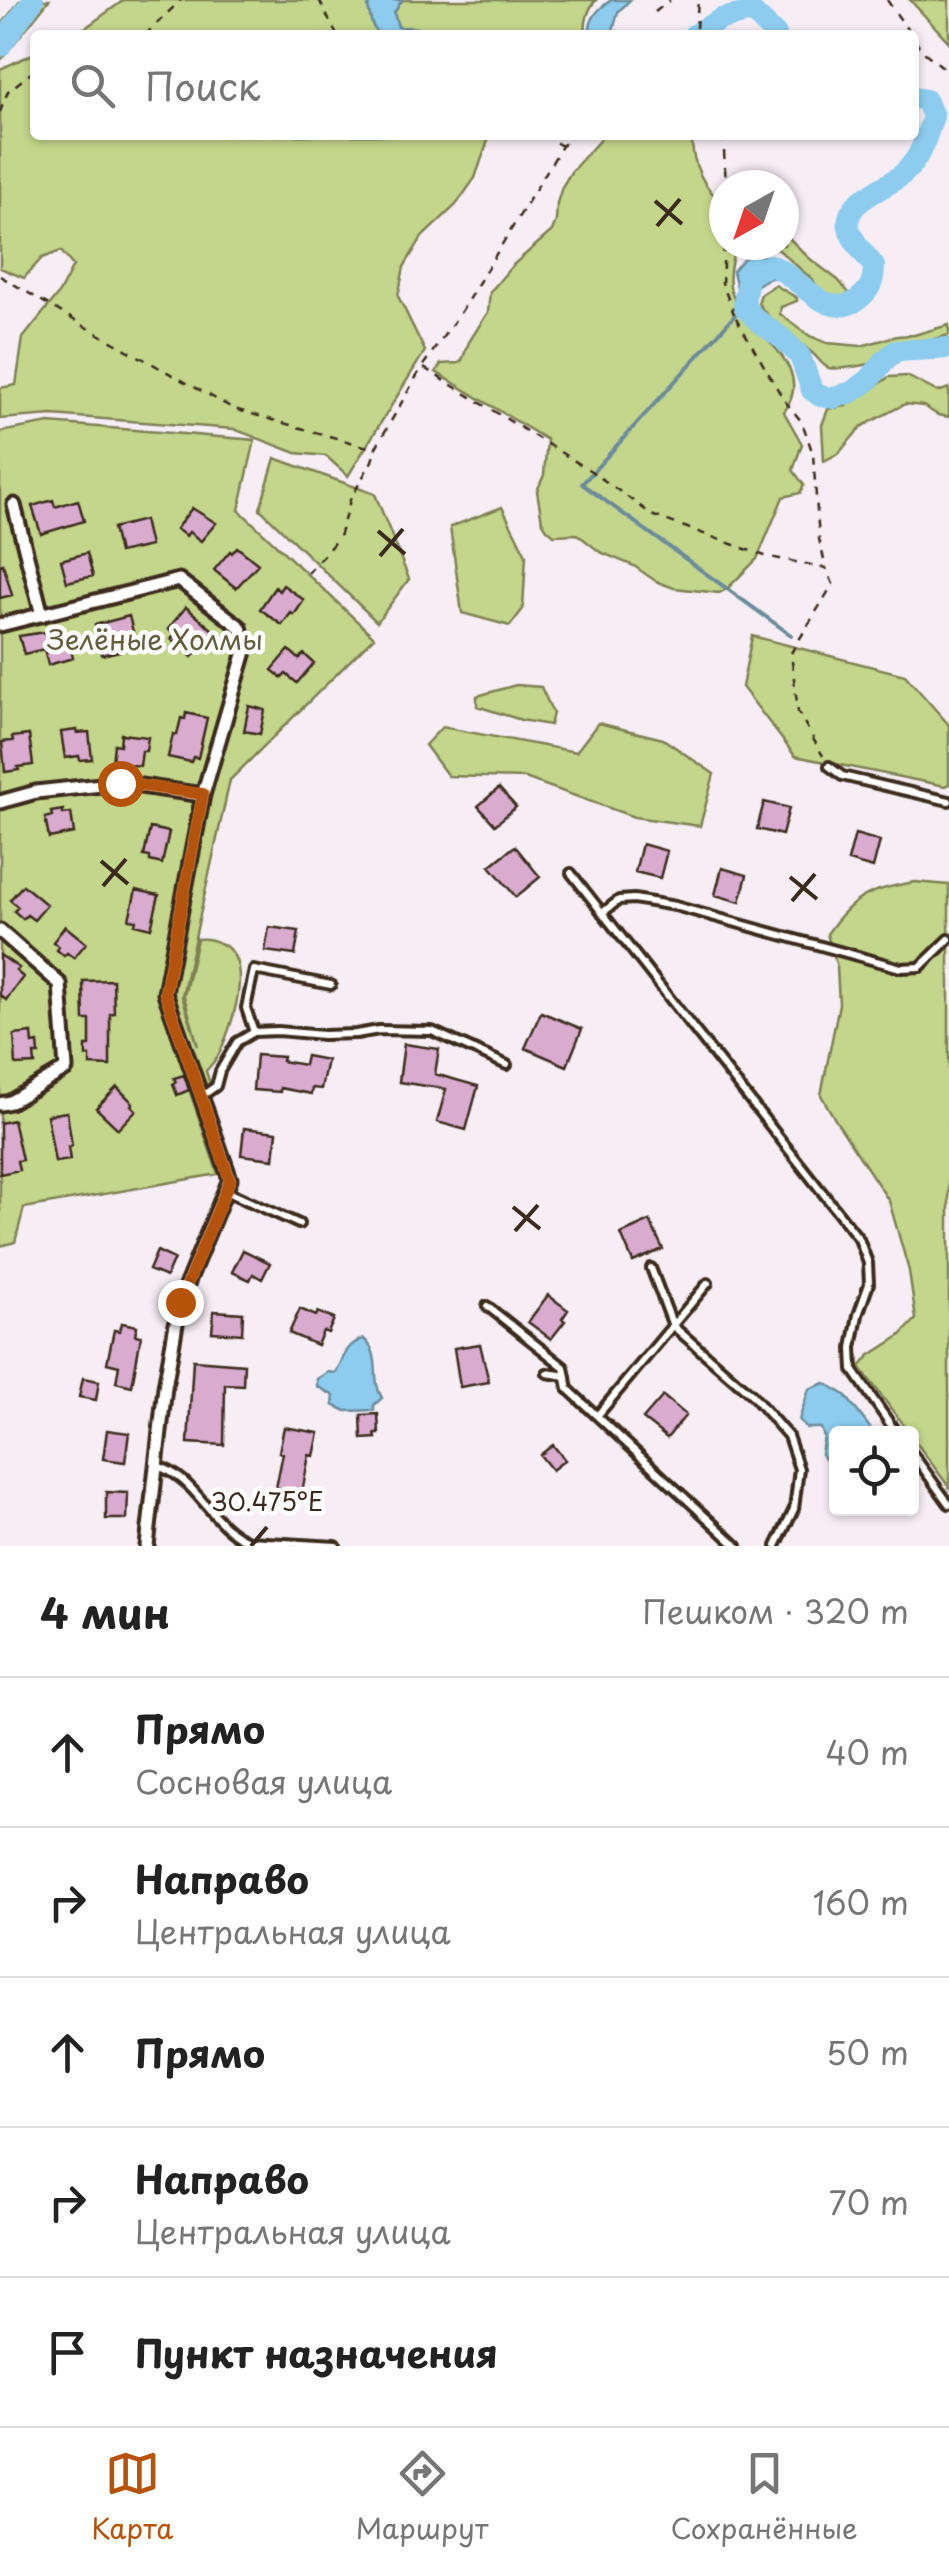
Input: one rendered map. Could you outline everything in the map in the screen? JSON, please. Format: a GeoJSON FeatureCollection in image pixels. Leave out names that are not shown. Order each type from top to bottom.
{"type":"FeatureCollection","features":[{"type":"Feature","properties":{"kind":"street"},"geometry":{"type":"LineString","coordinates":[[14,505],[42,615]]}},
{"type":"Feature","properties":{"kind":"street"},"geometry":{"type":"LineString","coordinates":[[0,625],[179,580],[240,627],[246,648],[203,794],[165,993],[228,1185],[180,1302],[154,1466],[147,1546]]}},
{"type":"Feature","properties":{"kind":"street"},"geometry":{"type":"LineString","coordinates":[[0,802],[36,792],[120,783],[203,794]]}},
{"type":"Feature","properties":{"kind":"street"},"geometry":{"type":"LineString","coordinates":[[0,931],[60,984],[66,1068],[10,1102],[0,1104]]}},
{"type":"Feature","properties":{"kind":"lane"},"geometry":{"type":"LineString","coordinates":[[829,766],[842,776],[949,801]]}},
{"type":"Feature","properties":{"kind":"lane"},"geometry":{"type":"LineString","coordinates":[[571,873],[859,1239],[868,1263],[870,1284],[858,1315],[853,1370],[892,1426]]}},
{"type":"Feature","properties":{"kind":"lane"},"geometry":{"type":"LineString","coordinates":[[602,913],[619,900],[675,906],[901,968],[920,967],[949,939]]}},
{"type":"Feature","properties":{"kind":"lane"},"geometry":{"type":"LineString","coordinates":[[254,1032],[246,1008],[254,970],[331,985]]}},
{"type":"Feature","properties":{"kind":"lane"},"geometry":{"type":"LineString","coordinates":[[200,1092],[216,1086],[236,1042],[254,1032],[323,1035],[432,1031],[507,1065]]}},
{"type":"Feature","properties":{"kind":"lane"},"geometry":{"type":"LineString","coordinates":[[228,1185],[299,1224]]}},
{"type":"Feature","properties":{"kind":"lane"},"geometry":{"type":"LineString","coordinates":[[651,1268],[673,1326],[752,1395],[788,1436],[799,1469],[794,1509],[776,1546]]}},
{"type":"Feature","properties":{"kind":"lane"},"geometry":{"type":"LineString","coordinates":[[597,1416],[708,1284]]}},
{"type":"Feature","properties":{"kind":"lane"},"geometry":{"type":"LineString","coordinates":[[487,1306],[564,1366],[568,1389],[737,1546]]}},
{"type":"Feature","properties":{"kind":"lane"},"geometry":{"type":"LineString","coordinates":[[548,1373],[566,1376]]}},
{"type":"Feature","properties":{"kind":"lane"},"geometry":{"type":"LineString","coordinates":[[919,1463],[949,1504]]}},
{"type":"Feature","properties":{"kind":"lane"},"geometry":{"type":"LineString","coordinates":[[154,1466],[181,1480],[238,1537],[336,1546]]}},
{"type":"Feature","properties":{"kind":"path"},"geometry":{"type":"LineString","coordinates":[[151,30],[181,0]]}},
{"type":"Feature","properties":{"kind":"path"},"geometry":{"type":"LineString","coordinates":[[319,0],[334,30]]}},
{"type":"Feature","properties":{"kind":"path"},"geometry":{"type":"LineString","coordinates":[[655,12],[670,0]]}},
{"type":"Feature","properties":{"kind":"path"},"geometry":{"type":"LineString","coordinates":[[696,28],[698,0]]}},
{"type":"Feature","properties":{"kind":"path"},"geometry":{"type":"LineString","coordinates":[[888,0],[907,30]]}},
{"type":"Feature","properties":{"kind":"path"},"geometry":{"type":"LineString","coordinates":[[919,46],[947,70]]}},
{"type":"Feature","properties":{"kind":"path"},"geometry":{"type":"LineString","coordinates":[[0,112],[8,91],[30,74]]}},
{"type":"Feature","properties":{"kind":"path"},"geometry":{"type":"LineString","coordinates":[[551,140],[562,146]]}},
{"type":"Feature","properties":{"kind":"path"},"geometry":{"type":"LineString","coordinates":[[308,574],[339,538],[350,500],[422,367],[567,140]]}},
{"type":"Feature","properties":{"kind":"path"},"geometry":{"type":"LineString","coordinates":[[723,140],[725,170]]}},
{"type":"Feature","properties":{"kind":"path"},"geometry":{"type":"LineString","coordinates":[[723,260],[722,283],[735,316],[784,400],[802,422],[813,454],[820,539],[833,584],[791,653],[798,712],[829,766]]}},
{"type":"Feature","properties":{"kind":"path"},"geometry":{"type":"LineString","coordinates":[[0,276],[234,408],[376,449]]}},
{"type":"Feature","properties":{"kind":"path"},"geometry":{"type":"LineString","coordinates":[[422,367],[591,471],[654,516],[765,556],[826,568]]}},
{"type":"Feature","properties":{"kind":"green space"},"geometry":{"type":"Polygon","coordinates":[[[20,0],[49,0],[0,61],[0,27],[20,0]]]}},
{"type":"Feature","properties":{"kind":"green space"},"geometry":{"type":"Polygon","coordinates":[[[124,0],[372,0],[368,7],[375,30],[80,30],[124,0]]]}},
{"type":"Feature","properties":{"kind":"green space"},"geometry":{"type":"Polygon","coordinates":[[[402,0],[596,0],[587,16],[586,30],[421,30],[398,27],[394,13],[402,0]]]}},
{"type":"Feature","properties":{"kind":"green space"},"geometry":{"type":"Polygon","coordinates":[[[910,0],[949,0],[949,42],[910,0]]]}},
{"type":"Feature","properties":{"kind":"green space"},"geometry":{"type":"Polygon","coordinates":[[[30,55],[30,140],[488,140],[475,178],[456,205],[422,237],[404,267],[398,296],[425,351],[348,476],[326,456],[296,453],[234,429],[52,415],[0,419],[0,388],[16,385],[23,338],[59,293],[73,266],[61,251],[42,258],[24,278],[0,268],[0,69],[30,55]]]}},
{"type":"Feature","properties":{"kind":"green space"},"geometry":{"type":"Polygon","coordinates":[[[600,140],[692,140],[699,174],[709,189],[709,260],[732,260],[732,294],[777,350],[793,379],[792,395],[784,412],[802,444],[793,470],[804,485],[800,493],[783,497],[757,559],[719,593],[674,588],[600,552],[577,534],[554,535],[542,521],[537,491],[544,475],[547,440],[436,372],[441,364],[462,360],[488,312],[490,292],[512,266],[552,231],[562,187],[600,140]]]}},
{"type":"Feature","properties":{"kind":"green space"},"geometry":{"type":"Polygon","coordinates":[[[799,248],[838,280],[849,293],[847,301],[822,295],[813,280],[790,260],[799,260],[799,248]]]}},
{"type":"Feature","properties":{"kind":"green space"},"geometry":{"type":"Polygon","coordinates":[[[775,285],[797,298],[781,307],[780,314],[827,343],[861,346],[949,325],[949,335],[888,351],[883,359],[873,363],[829,368],[776,324],[758,303],[761,294],[775,285]]]}},
{"type":"Feature","properties":{"kind":"green space"},"geometry":{"type":"Polygon","coordinates":[[[907,376],[938,392],[949,388],[949,417],[923,406],[905,404],[861,427],[839,453],[824,461],[822,425],[828,409],[846,406],[889,377],[907,376]]]}},
{"type":"Feature","properties":{"kind":"green space","name":"Зелёные Холмы"},"geometry":{"type":"Polygon","coordinates":[[[49,423],[255,440],[239,510],[374,637],[230,780],[182,996],[198,1046],[184,996],[197,939],[220,943],[231,951],[239,977],[235,1010],[220,1052],[206,1071],[210,1084],[190,1092],[218,1174],[24,1208],[15,1242],[0,1246],[0,432],[49,423]]]}},
{"type":"Feature","properties":{"kind":"green space"},"geometry":{"type":"Polygon","coordinates":[[[275,458],[375,494],[409,579],[377,622],[260,509],[275,458]]]}},
{"type":"Feature","properties":{"kind":"green space"},"geometry":{"type":"Polygon","coordinates":[[[502,507],[526,555],[523,609],[510,626],[462,613],[450,527],[502,507]]]}},
{"type":"Feature","properties":{"kind":"green space"},"geometry":{"type":"Polygon","coordinates":[[[752,636],[905,675],[949,725],[949,784],[795,756],[742,687],[752,636]]]}},
{"type":"Feature","properties":{"kind":"green space"},"geometry":{"type":"Polygon","coordinates":[[[516,685],[541,687],[553,713],[550,725],[477,706],[477,696],[516,685]]]}},
{"type":"Feature","properties":{"kind":"green space"},"geometry":{"type":"Polygon","coordinates":[[[598,723],[663,739],[714,774],[700,826],[634,817],[525,778],[448,776],[425,745],[442,727],[576,752],[598,723]]]}},
{"type":"Feature","properties":{"kind":"green space"},"geometry":{"type":"Polygon","coordinates":[[[915,882],[949,885],[949,1487],[919,1446],[919,1426],[904,1426],[860,1367],[916,1319],[909,1271],[889,1201],[821,1095],[839,1004],[837,967],[827,934],[855,903],[886,888],[915,882]]]}},
{"type":"Feature","properties":{"kind":"water"},"geometry":{"type":"Polygon","coordinates":[[[372,0],[402,0],[394,13],[398,27],[421,30],[375,30],[368,7],[372,0]]]}},
{"type":"Feature","properties":{"kind":"water"},"geometry":{"type":"Polygon","coordinates":[[[611,0],[630,0],[618,12],[613,30],[590,30],[602,7],[611,0]]]}},
{"type":"Feature","properties":{"kind":"water"},"geometry":{"type":"Polygon","coordinates":[[[742,260],[774,260],[793,280],[777,277],[759,284],[754,288],[749,313],[733,271],[742,260]]]}},
{"type":"Feature","properties":{"kind":"water"},"geometry":{"type":"Polygon","coordinates":[[[364,1339],[373,1353],[382,1398],[374,1410],[346,1411],[333,1405],[334,1396],[317,1386],[317,1379],[328,1372],[336,1373],[349,1348],[364,1339]]]}},
{"type":"Feature","properties":{"kind":"water"},"geometry":{"type":"Polygon","coordinates":[[[825,1383],[845,1395],[869,1426],[829,1426],[829,1463],[821,1454],[821,1428],[806,1428],[799,1420],[809,1389],[825,1383]]]}},
{"type":"Feature","properties":{"kind":"building"},"geometry":{"type":"Polygon","coordinates":[[[53,500],[55,507],[78,500],[84,521],[41,534],[32,506],[53,500]]]}},
{"type":"Feature","properties":{"kind":"building"},"geometry":{"type":"Polygon","coordinates":[[[192,508],[216,523],[201,541],[176,529],[192,508]]]}},
{"type":"Feature","properties":{"kind":"building"},"geometry":{"type":"Polygon","coordinates":[[[144,520],[150,546],[119,553],[113,528],[144,520]]]}},
{"type":"Feature","properties":{"kind":"building"},"geometry":{"type":"Polygon","coordinates":[[[237,547],[258,564],[236,588],[214,570],[237,547]]]}},
{"type":"Feature","properties":{"kind":"building"},"geometry":{"type":"Polygon","coordinates":[[[87,553],[93,576],[67,582],[61,560],[87,553]]]}},
{"type":"Feature","properties":{"kind":"building"},"geometry":{"type":"Polygon","coordinates":[[[3,564],[12,595],[0,598],[0,565],[3,564]]]}},
{"type":"Feature","properties":{"kind":"building"},"geometry":{"type":"Polygon","coordinates":[[[283,585],[304,600],[282,625],[260,609],[275,587],[279,591],[283,585]]]}},
{"type":"Feature","properties":{"kind":"building"},"geometry":{"type":"Polygon","coordinates":[[[186,607],[214,631],[192,657],[171,639],[175,634],[168,629],[186,607]]]}},
{"type":"Feature","properties":{"kind":"building"},"geometry":{"type":"Polygon","coordinates":[[[129,616],[137,647],[102,655],[95,625],[129,616]]]}},
{"type":"Feature","properties":{"kind":"building"},"geometry":{"type":"Polygon","coordinates":[[[59,630],[61,636],[67,634],[73,658],[48,665],[44,649],[24,654],[19,636],[59,630]]]}},
{"type":"Feature","properties":{"kind":"building"},"geometry":{"type":"Polygon","coordinates":[[[289,650],[299,659],[304,654],[314,663],[297,683],[272,670],[289,650]]]}},
{"type":"Feature","properties":{"kind":"building"},"geometry":{"type":"Polygon","coordinates":[[[249,706],[265,710],[260,734],[244,731],[249,706]]]}},
{"type":"Feature","properties":{"kind":"building"},"geometry":{"type":"Polygon","coordinates":[[[186,713],[207,718],[198,758],[193,757],[191,762],[168,757],[173,734],[177,735],[186,713]]]}},
{"type":"Feature","properties":{"kind":"building"},"geometry":{"type":"Polygon","coordinates":[[[61,732],[89,732],[92,759],[65,758],[61,732]]]}},
{"type":"Feature","properties":{"kind":"building"},"geometry":{"type":"Polygon","coordinates":[[[121,734],[148,737],[140,766],[112,763],[114,744],[120,745],[121,734]]]}},
{"type":"Feature","properties":{"kind":"building"},"geometry":{"type":"Polygon","coordinates":[[[29,735],[33,765],[5,772],[2,742],[29,735]]]}},
{"type":"Feature","properties":{"kind":"building"},"geometry":{"type":"Polygon","coordinates":[[[499,788],[516,807],[495,825],[478,806],[499,788]]]}},
{"type":"Feature","properties":{"kind":"building"},"geometry":{"type":"Polygon","coordinates":[[[764,802],[789,808],[782,835],[757,829],[764,802]]]}},
{"type":"Feature","properties":{"kind":"building"},"geometry":{"type":"Polygon","coordinates":[[[63,810],[63,814],[71,813],[74,833],[49,838],[45,818],[52,816],[51,812],[63,810]]]}},
{"type":"Feature","properties":{"kind":"building"},"geometry":{"type":"Polygon","coordinates":[[[150,828],[169,832],[162,864],[144,856],[150,828]]]}},
{"type":"Feature","properties":{"kind":"building"},"geometry":{"type":"Polygon","coordinates":[[[855,834],[880,841],[873,868],[848,861],[855,834]]]}},
{"type":"Feature","properties":{"kind":"building"},"geometry":{"type":"Polygon","coordinates":[[[642,844],[667,851],[660,878],[635,872],[642,844]]]}},
{"type":"Feature","properties":{"kind":"building"},"geometry":{"type":"Polygon","coordinates":[[[515,846],[540,877],[516,897],[490,866],[515,846]]]}},
{"type":"Feature","properties":{"kind":"building"},"geometry":{"type":"Polygon","coordinates":[[[722,868],[747,875],[740,902],[715,895],[722,868]]]}},
{"type":"Feature","properties":{"kind":"building"},"geometry":{"type":"Polygon","coordinates":[[[23,885],[47,905],[34,920],[27,915],[23,919],[10,900],[23,885]]]}},
{"type":"Feature","properties":{"kind":"building"},"geometry":{"type":"Polygon","coordinates":[[[136,890],[159,895],[151,928],[129,919],[136,890]]]}},
{"type":"Feature","properties":{"kind":"building"},"geometry":{"type":"Polygon","coordinates":[[[65,926],[86,943],[74,958],[67,953],[64,956],[53,942],[65,926]]]}},
{"type":"Feature","properties":{"kind":"building"},"geometry":{"type":"Polygon","coordinates":[[[269,927],[299,931],[295,955],[265,951],[269,927]]]}},
{"type":"Feature","properties":{"kind":"building"},"geometry":{"type":"Polygon","coordinates":[[[0,955],[19,968],[16,971],[23,977],[6,1000],[0,995],[0,955]]]}},
{"type":"Feature","properties":{"kind":"building"},"geometry":{"type":"Polygon","coordinates":[[[113,980],[110,1066],[90,1065],[86,1046],[90,1046],[90,1020],[84,1020],[83,981],[113,980]]]}},
{"type":"Feature","properties":{"kind":"building"},"geometry":{"type":"Polygon","coordinates":[[[541,1012],[582,1029],[567,1066],[525,1048],[541,1012]]]}},
{"type":"Feature","properties":{"kind":"building"},"geometry":{"type":"Polygon","coordinates":[[[32,1033],[33,1044],[38,1043],[35,1064],[16,1065],[14,1035],[32,1033]]]}},
{"type":"Feature","properties":{"kind":"building"},"geometry":{"type":"Polygon","coordinates":[[[404,1044],[439,1049],[435,1074],[478,1086],[466,1130],[437,1122],[446,1089],[399,1082],[404,1044]]]}},
{"type":"Feature","properties":{"kind":"building"},"geometry":{"type":"Polygon","coordinates":[[[256,1055],[283,1057],[282,1061],[304,1065],[306,1056],[327,1060],[321,1089],[312,1088],[311,1094],[280,1088],[280,1092],[253,1090],[256,1055]]]}},
{"type":"Feature","properties":{"kind":"building"},"geometry":{"type":"Polygon","coordinates":[[[184,1075],[189,1090],[177,1095],[174,1078],[184,1075]]]}},
{"type":"Feature","properties":{"kind":"building"},"geometry":{"type":"Polygon","coordinates":[[[117,1087],[136,1110],[118,1129],[96,1108],[117,1087]]]}},
{"type":"Feature","properties":{"kind":"building"},"geometry":{"type":"Polygon","coordinates":[[[67,1112],[70,1160],[55,1162],[47,1115],[67,1112]]]}},
{"type":"Feature","properties":{"kind":"building"},"geometry":{"type":"Polygon","coordinates":[[[13,1120],[22,1160],[17,1161],[19,1170],[0,1174],[0,1123],[13,1120]]]}},
{"type":"Feature","properties":{"kind":"building"},"geometry":{"type":"Polygon","coordinates":[[[244,1128],[277,1132],[274,1159],[241,1155],[244,1128]]]}},
{"type":"Feature","properties":{"kind":"building"},"geometry":{"type":"Polygon","coordinates":[[[650,1221],[663,1249],[633,1262],[621,1234],[650,1221]]]}},
{"type":"Feature","properties":{"kind":"building"},"geometry":{"type":"Polygon","coordinates":[[[243,1250],[270,1263],[262,1279],[253,1274],[250,1280],[232,1272],[243,1250]]]}},
{"type":"Feature","properties":{"kind":"building"},"geometry":{"type":"Polygon","coordinates":[[[157,1251],[174,1259],[166,1277],[149,1270],[157,1251]]]}},
{"type":"Feature","properties":{"kind":"building"},"geometry":{"type":"Polygon","coordinates":[[[548,1295],[568,1310],[551,1339],[528,1322],[548,1295]]]}},
{"type":"Feature","properties":{"kind":"building"},"geometry":{"type":"Polygon","coordinates":[[[300,1309],[334,1319],[317,1345],[289,1333],[300,1309]]]}},
{"type":"Feature","properties":{"kind":"building"},"geometry":{"type":"Polygon","coordinates":[[[214,1311],[243,1313],[242,1334],[212,1332],[214,1311]]]}},
{"type":"Feature","properties":{"kind":"building"},"geometry":{"type":"Polygon","coordinates":[[[122,1323],[137,1326],[135,1335],[141,1336],[132,1386],[116,1382],[119,1366],[107,1363],[114,1330],[120,1331],[122,1323]]]}},
{"type":"Feature","properties":{"kind":"building"},"geometry":{"type":"Polygon","coordinates":[[[480,1344],[489,1382],[460,1387],[454,1348],[480,1344]]]}},
{"type":"Feature","properties":{"kind":"building"},"geometry":{"type":"Polygon","coordinates":[[[193,1360],[244,1364],[243,1385],[225,1384],[224,1445],[188,1443],[193,1360]]]}},
{"type":"Feature","properties":{"kind":"building"},"geometry":{"type":"Polygon","coordinates":[[[83,1378],[99,1381],[96,1400],[79,1397],[83,1378]]]}},
{"type":"Feature","properties":{"kind":"building"},"geometry":{"type":"Polygon","coordinates":[[[663,1396],[686,1415],[667,1438],[643,1419],[663,1396]]]}},
{"type":"Feature","properties":{"kind":"building"},"geometry":{"type":"Polygon","coordinates":[[[378,1414],[379,1434],[362,1439],[361,1415],[378,1414]]]}},
{"type":"Feature","properties":{"kind":"building"},"geometry":{"type":"Polygon","coordinates":[[[284,1427],[319,1433],[314,1456],[309,1455],[302,1493],[276,1488],[284,1427]]]}},
{"type":"Feature","properties":{"kind":"building"},"geometry":{"type":"Polygon","coordinates":[[[107,1430],[129,1433],[125,1462],[103,1459],[107,1430]]]}},
{"type":"Feature","properties":{"kind":"building"},"geometry":{"type":"Polygon","coordinates":[[[553,1445],[565,1460],[552,1470],[540,1455],[553,1445]]]}},
{"type":"Feature","properties":{"kind":"building"},"geometry":{"type":"Polygon","coordinates":[[[106,1492],[128,1493],[127,1519],[106,1519],[106,1492]]]}},
{"type":"Feature","properties":{"kind":"waterway"},"geometry":{"type":"LineString","coordinates":[[0,46],[33,0]]}},
{"type":"Feature","properties":{"kind":"waterway"},"geometry":{"type":"LineString","coordinates":[[702,30],[721,19],[752,12],[771,30]]}},
{"type":"Feature","properties":{"kind":"waterway"},"geometry":{"type":"LineString","coordinates":[[769,265],[833,305],[845,305],[865,293],[874,266],[855,241],[849,217],[854,207],[904,173],[919,154],[933,116],[926,100],[919,99]]}},
{"type":"Feature","properties":{"kind":"waterway"},"geometry":{"type":"LineString","coordinates":[[747,284],[746,309],[800,356],[812,390],[820,396],[833,398],[852,392],[896,351],[949,348]]}},
{"type":"Feature","properties":{"kind":"waterway"},"geometry":{"type":"LineString","coordinates":[[744,305],[582,484],[791,635]]}},
{"type":"Feature","properties":{"kind":"route"},"geometry":{"type":"LineString","coordinates":[[120,783],[203,794],[165,993],[230,1180],[180,1302]]}}]}
